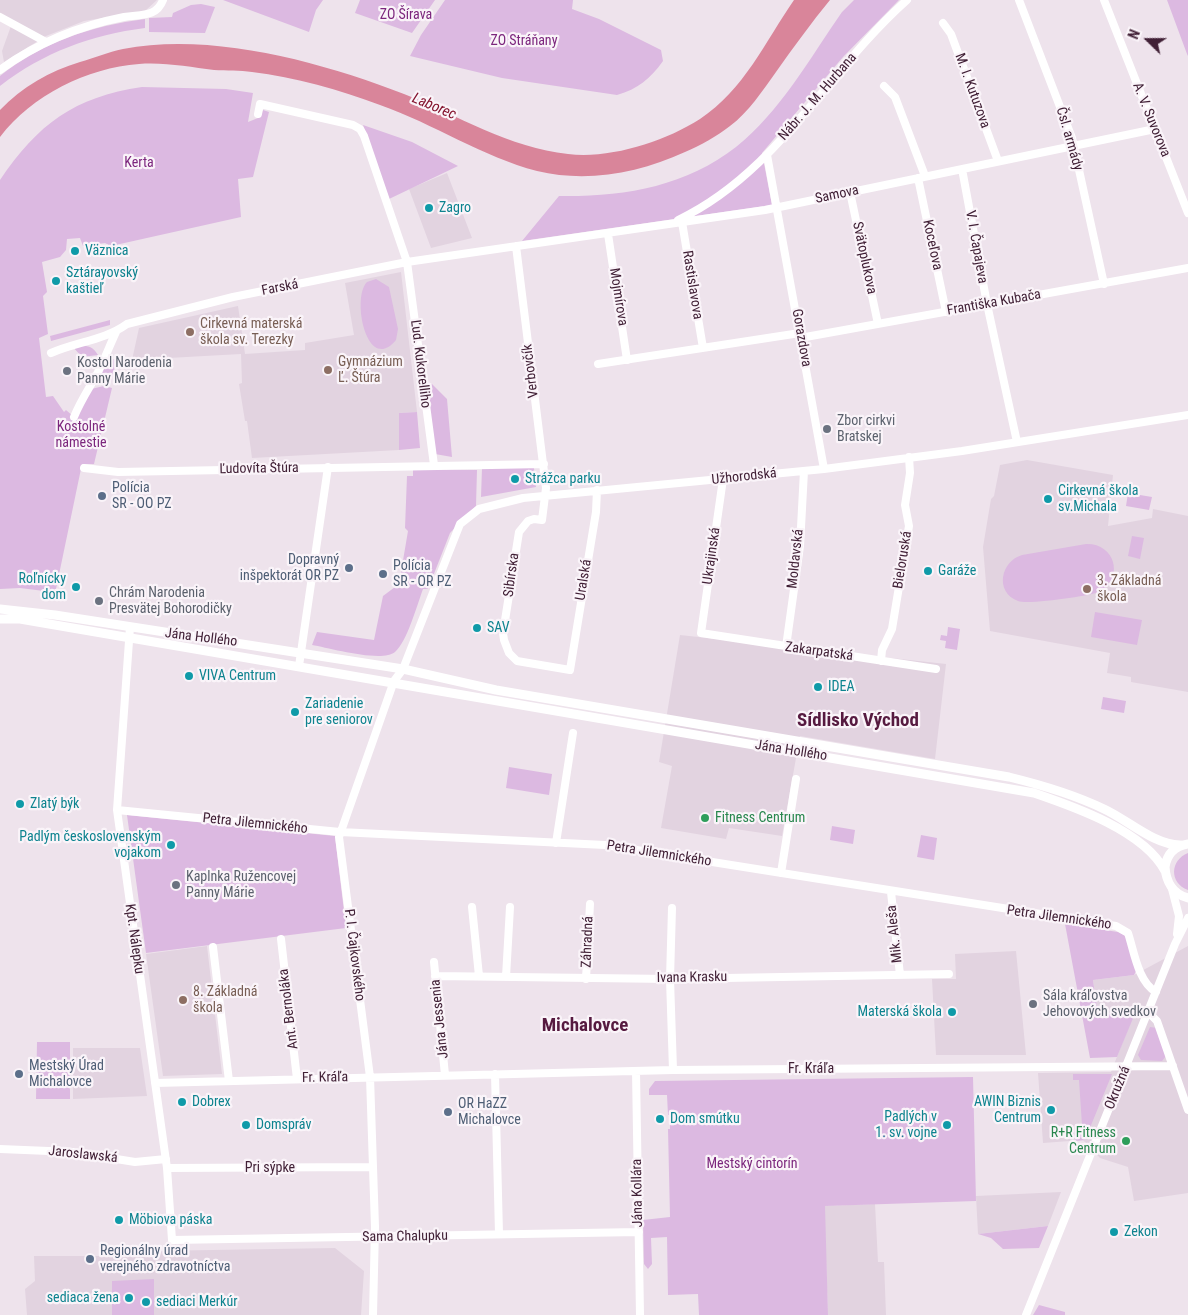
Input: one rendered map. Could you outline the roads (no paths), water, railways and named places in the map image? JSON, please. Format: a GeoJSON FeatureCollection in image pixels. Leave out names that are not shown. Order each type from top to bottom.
{"type":"FeatureCollection","features":[{"type":"Feature","properties":{"kind":"street"},"geometry":{"type":"LineString","coordinates":[[0,70],[24,53],[91,24],[152,13],[160,6],[163,0]]}},
{"type":"Feature","properties":{"kind":"street","name":"Nábr. J. M. Hurbana"},"geometry":{"type":"LineString","coordinates":[[670,224],[709,204],[767,155],[870,37],[907,0]]}},
{"type":"Feature","properties":{"kind":"street","name":"Čsl. armády"},"geometry":{"type":"LineString","coordinates":[[1019,0],[1074,146],[1104,284]]}},
{"type":"Feature","properties":{"kind":"street","name":"A. V. Suvorova"},"geometry":{"type":"LineString","coordinates":[[1104,0],[1188,213]]}},
{"type":"Feature","properties":{"kind":"street"},"geometry":{"type":"LineString","coordinates":[[0,17],[46,42]]}},
{"type":"Feature","properties":{"kind":"street","name":"M. I. Kutuzova"},"geometry":{"type":"LineString","coordinates":[[943,23],[952,34],[998,161]]}},
{"type":"Feature","properties":{"kind":"street","name":"Koceľova"},"geometry":{"type":"LineString","coordinates":[[884,86],[895,97],[921,177],[946,312]]}},
{"type":"Feature","properties":{"kind":"street","name":"Ľud. Kukorelliho"},"geometry":{"type":"LineString","coordinates":[[258,114],[260,104],[353,125],[360,129],[407,262],[434,465]]}},
{"type":"Feature","properties":{"kind":"street","name":"Samova"},"geometry":{"type":"LineString","coordinates":[[516,246],[777,208],[1155,129]]}},
{"type":"Feature","properties":{"kind":"street"},"geometry":{"type":"LineString","coordinates":[[767,155],[777,208]]}},
{"type":"Feature","properties":{"kind":"street","name":"V. I. Čapajeva"},"geometry":{"type":"LineString","coordinates":[[962,168],[987,304],[1018,442]]}},
{"type":"Feature","properties":{"kind":"street","name":"Svätoplukova"},"geometry":{"type":"LineString","coordinates":[[850,192],[878,324]]}},
{"type":"Feature","properties":{"kind":"street","name":"Gorazdova"},"geometry":{"type":"LineString","coordinates":[[777,208],[824,469]]}},
{"type":"Feature","properties":{"kind":"street","name":"Rastislavova"},"geometry":{"type":"LineString","coordinates":[[682,222],[703,348]]}},
{"type":"Feature","properties":{"kind":"street","name":"Mojmírova"},"geometry":{"type":"LineString","coordinates":[[608,234],[627,360]]}},
{"type":"Feature","properties":{"kind":"street","name":"Farská"},"geometry":{"type":"LineString","coordinates":[[51,352],[116,332],[127,324],[232,297],[407,262],[516,246]]}},
{"type":"Feature","properties":{"kind":"street","name":"Verbovčík"},"geometry":{"type":"LineString","coordinates":[[516,246],[544,464],[546,496],[542,520]]}},
{"type":"Feature","properties":{"kind":"street","name":"Františka Kubača"},"geometry":{"type":"LineString","coordinates":[[598,364],[878,324],[1188,268]]}},
{"type":"Feature","properties":{"kind":"street"},"geometry":{"type":"LineString","coordinates":[[74,417],[83,395],[91,385],[107,354],[116,332]]}},
{"type":"Feature","properties":{"kind":"street","name":"Užhorodská"},"geometry":{"type":"LineString","coordinates":[[403,669],[455,533],[460,524],[479,508],[509,500],[824,469],[909,458],[1188,415]]}},
{"type":"Feature","properties":{"kind":"street","name":"Bieloruská"},"geometry":{"type":"LineString","coordinates":[[880,661],[882,650],[892,629],[909,526],[904,505],[910,473],[909,458]]}},
{"type":"Feature","properties":{"kind":"street"},"geometry":{"type":"LineString","coordinates":[[434,465],[544,464]]}},
{"type":"Feature","properties":{"kind":"street","name":"Ľudovíta Štúra"},"geometry":{"type":"LineString","coordinates":[[84,468],[118,472],[434,465]]}},
{"type":"Feature","properties":{"kind":"street"},"geometry":{"type":"LineString","coordinates":[[299,666],[328,467]]}},
{"type":"Feature","properties":{"kind":"street","name":"Moldavská"},"geometry":{"type":"LineString","coordinates":[[786,647],[800,546],[804,471]]}},
{"type":"Feature","properties":{"kind":"street","name":"Ukrajinská"},"geometry":{"type":"LineString","coordinates":[[701,633],[723,479]]}},
{"type":"Feature","properties":{"kind":"street","name":"Uralská"},"geometry":{"type":"LineString","coordinates":[[506,646],[517,661],[570,670],[596,512],[597,490]]}},
{"type":"Feature","properties":{"kind":"street","name":"Sibírska"},"geometry":{"type":"LineString","coordinates":[[506,646],[503,633],[519,532],[528,521],[534,519],[542,520]]}},
{"type":"Feature","properties":{"kind":"street","name":"Jána Hollého"},"geometry":{"type":"LineString","coordinates":[[0,609],[301,652],[403,669],[496,690],[951,767],[1037,784],[1072,795],[1106,810],[1166,843],[1185,844]]}},
{"type":"Feature","properties":{"kind":"street","name":"Jána Hollého"},"geometry":{"type":"LineString","coordinates":[[0,619],[20,619],[1034,793],[1069,805],[1101,820],[1143,846],[1156,855],[1171,887]]}},
{"type":"Feature","properties":{"kind":"street","name":"Kpt. Nálepku"},"geometry":{"type":"LineString","coordinates":[[130,628],[117,810],[166,1159],[172,1240]]}},
{"type":"Feature","properties":{"kind":"street","name":"Zakarpatská"},"geometry":{"type":"LineString","coordinates":[[701,633],[936,669]]}},
{"type":"Feature","properties":{"kind":"street"},"geometry":{"type":"LineString","coordinates":[[255,659],[258,646]]}},
{"type":"Feature","properties":{"kind":"street"},"geometry":{"type":"LineString","coordinates":[[394,682],[403,669]]}},
{"type":"Feature","properties":{"kind":"street","name":"P. I. Čajkovského"},"geometry":{"type":"LineString","coordinates":[[373,1315],[373,1167],[370,1077],[340,832],[394,682]]}},
{"type":"Feature","properties":{"kind":"street"},"geometry":{"type":"LineString","coordinates":[[494,700],[496,690]]}},
{"type":"Feature","properties":{"kind":"street"},"geometry":{"type":"LineString","coordinates":[[671,731],[673,720]]}},
{"type":"Feature","properties":{"kind":"street"},"geometry":{"type":"LineString","coordinates":[[556,843],[573,732]]}},
{"type":"Feature","properties":{"kind":"street"},"geometry":{"type":"LineString","coordinates":[[949,777],[951,767]]}},
{"type":"Feature","properties":{"kind":"street"},"geometry":{"type":"LineString","coordinates":[[781,874],[796,779]]}},
{"type":"Feature","properties":{"kind":"street"},"geometry":{"type":"LineString","coordinates":[[1069,805],[1072,795]]}},
{"type":"Feature","properties":{"kind":"street","name":"Petra Jilemnického"},"geometry":{"type":"LineString","coordinates":[[117,810],[340,832],[605,845],[891,892],[1121,927],[1128,933],[1142,976],[1150,988],[1156,992]]}},
{"type":"Feature","properties":{"kind":"street"},"geometry":{"type":"LineString","coordinates":[[1165,871],[1169,854],[1185,844]]}},
{"type":"Feature","properties":{"kind":"street"},"geometry":{"type":"LineString","coordinates":[[1171,887],[1188,898]]}},
{"type":"Feature","properties":{"kind":"street"},"geometry":{"type":"LineString","coordinates":[[1171,887],[1179,916],[1175,944]]}},
{"type":"Feature","properties":{"kind":"street","name":"Mik. Aleša"},"geometry":{"type":"LineString","coordinates":[[891,892],[900,975]]}},
{"type":"Feature","properties":{"kind":"street","name":"Záhradná"},"geometry":{"type":"LineString","coordinates":[[586,979],[590,904]]}},
{"type":"Feature","properties":{"kind":"street"},"geometry":{"type":"LineString","coordinates":[[472,907],[479,976]]}},
{"type":"Feature","properties":{"kind":"street"},"geometry":{"type":"LineString","coordinates":[[506,977],[510,907]]}},
{"type":"Feature","properties":{"kind":"street"},"geometry":{"type":"LineString","coordinates":[[672,908],[670,979],[673,1070]]}},
{"type":"Feature","properties":{"kind":"street"},"geometry":{"type":"LineString","coordinates":[[1175,944],[1188,918]]}},
{"type":"Feature","properties":{"kind":"street","name":"Ant. Bernoláka"},"geometry":{"type":"LineString","coordinates":[[281,939],[297,1079]]}},
{"type":"Feature","properties":{"kind":"street","name":"Okružná"},"geometry":{"type":"LineString","coordinates":[[1026,1315],[1175,944]]}},
{"type":"Feature","properties":{"kind":"street"},"geometry":{"type":"LineString","coordinates":[[213,947],[229,1081]]}},
{"type":"Feature","properties":{"kind":"street","name":"Jána Jessenia"},"geometry":{"type":"LineString","coordinates":[[434,962],[445,1075]]}},
{"type":"Feature","properties":{"kind":"street","name":"Ivana Krasku"},"geometry":{"type":"LineString","coordinates":[[435,976],[670,979],[949,974]]}},
{"type":"Feature","properties":{"kind":"street"},"geometry":{"type":"LineString","coordinates":[[1148,1012],[1157,1020],[1188,1110]]}},
{"type":"Feature","properties":{"kind":"street","name":"Fr. Kráľa"},"geometry":{"type":"LineString","coordinates":[[155,1083],[673,1070],[1173,1066]]}},
{"type":"Feature","properties":{"kind":"street","name":"Jána Kollára"},"geometry":{"type":"LineString","coordinates":[[636,1071],[640,1315]]}},
{"type":"Feature","properties":{"kind":"street"},"geometry":{"type":"LineString","coordinates":[[495,1074],[499,1234]]}},
{"type":"Feature","properties":{"kind":"street","name":"Jaroslawská"},"geometry":{"type":"LineString","coordinates":[[0,1149],[72,1152],[135,1162],[166,1159]]}},
{"type":"Feature","properties":{"kind":"street","name":"Pri sýpke"},"geometry":{"type":"LineString","coordinates":[[167,1168],[373,1167]]}},
{"type":"Feature","properties":{"kind":"street","name":"Sama Chalupku"},"geometry":{"type":"LineString","coordinates":[[172,1240],[639,1232]]}},
{"type":"Feature","properties":{"kind":"water","name":"Laborec"},"geometry":{"type":"Polygon","coordinates":[[[794,0],[830,0],[755,101],[737,121],[691,150],[650,166],[612,174],[575,176],[537,171],[497,157],[420,121],[380,105],[333,89],[301,81],[247,71],[214,70],[167,64],[139,64],[119,67],[100,71],[62,86],[28,108],[0,137],[0,110],[27,87],[47,75],[106,53],[123,49],[157,45],[193,44],[266,53],[338,71],[424,102],[484,130],[546,151],[584,155],[619,151],[653,142],[670,135],[700,119],[715,107],[729,94],[753,64],[794,0]]]}},
{"type":"Feature","properties":{"kind":"place","name":"Zagro"},"geometry":{"type":"Point","coordinates":[429,208]}},
{"type":"Feature","properties":{"kind":"place","name":"Väznica"},"geometry":{"type":"Point","coordinates":[75,251]}},
{"type":"Feature","properties":{"kind":"place","name":"Sztárayovský kaštieľ"},"geometry":{"type":"Point","coordinates":[56,281]}},
{"type":"Feature","properties":{"kind":"place","name":"Cirkevná materská škola sv. Terezky"},"geometry":{"type":"Point","coordinates":[190,332]}},
{"type":"Feature","properties":{"kind":"place","name":"Gymnázium Ľ. Štúra"},"geometry":{"type":"Point","coordinates":[328,370]}},
{"type":"Feature","properties":{"kind":"place","name":"Kostol Narodenia Panny Márie"},"geometry":{"type":"Point","coordinates":[67,371]}},
{"type":"Feature","properties":{"kind":"place","name":"Zbor cirkvi Bratskej"},"geometry":{"type":"Point","coordinates":[827,429]}},
{"type":"Feature","properties":{"kind":"place","name":"Strážca parku"},"geometry":{"type":"Point","coordinates":[515,479]}},
{"type":"Feature","properties":{"kind":"place","name":"Polícia SR - OO PZ"},"geometry":{"type":"Point","coordinates":[102,496]}},
{"type":"Feature","properties":{"kind":"place","name":"Cirkevná škola sv.Michala"},"geometry":{"type":"Point","coordinates":[1048,499]}},
{"type":"Feature","properties":{"kind":"place","name":"Dopravný inšpektorát OR PZ"},"geometry":{"type":"Point","coordinates":[349,568]}},
{"type":"Feature","properties":{"kind":"place","name":"Garáže"},"geometry":{"type":"Point","coordinates":[928,571]}},
{"type":"Feature","properties":{"kind":"place","name":"Polícia SR - OR PZ"},"geometry":{"type":"Point","coordinates":[383,574]}},
{"type":"Feature","properties":{"kind":"place","name":"Roľnícky dom"},"geometry":{"type":"Point","coordinates":[76,587]}},
{"type":"Feature","properties":{"kind":"place","name":"3. Základná škola"},"geometry":{"type":"Point","coordinates":[1087,589]}},
{"type":"Feature","properties":{"kind":"place","name":"Chrám Narodenia Presvätej Bohorodičky"},"geometry":{"type":"Point","coordinates":[99,601]}},
{"type":"Feature","properties":{"kind":"place","name":"SAV"},"geometry":{"type":"Point","coordinates":[477,628]}},
{"type":"Feature","properties":{"kind":"place","name":"VIVA Centrum"},"geometry":{"type":"Point","coordinates":[189,676]}},
{"type":"Feature","properties":{"kind":"place","name":"IDEA"},"geometry":{"type":"Point","coordinates":[818,687]}},
{"type":"Feature","properties":{"kind":"place","name":"Zariadenie pre seniorov"},"geometry":{"type":"Point","coordinates":[295,712]}},
{"type":"Feature","properties":{"kind":"place","name":"Zlatý býk"},"geometry":{"type":"Point","coordinates":[20,804]}},
{"type":"Feature","properties":{"kind":"place","name":"Fitness Centrum"},"geometry":{"type":"Point","coordinates":[705,818]}},
{"type":"Feature","properties":{"kind":"place","name":"Padlým československým vojakom"},"geometry":{"type":"Point","coordinates":[171,845]}},
{"type":"Feature","properties":{"kind":"place","name":"Kaplnka Ružencovej Panny Márie"},"geometry":{"type":"Point","coordinates":[176,885]}},
{"type":"Feature","properties":{"kind":"place","name":"8. Základná škola"},"geometry":{"type":"Point","coordinates":[183,1000]}},
{"type":"Feature","properties":{"kind":"place","name":"Sála kráľovstva Jehovových svedkov"},"geometry":{"type":"Point","coordinates":[1033,1004]}},
{"type":"Feature","properties":{"kind":"place","name":"Materská škola"},"geometry":{"type":"Point","coordinates":[952,1012]}},
{"type":"Feature","properties":{"kind":"place","name":"Mestský Úrad Michalovce"},"geometry":{"type":"Point","coordinates":[19,1074]}},
{"type":"Feature","properties":{"kind":"place","name":"Dobrex"},"geometry":{"type":"Point","coordinates":[182,1102]}},
{"type":"Feature","properties":{"kind":"place","name":"AWIN Biznis Centrum"},"geometry":{"type":"Point","coordinates":[1051,1110]}},
{"type":"Feature","properties":{"kind":"place","name":"OR HaZZ Michalovce"},"geometry":{"type":"Point","coordinates":[448,1112]}},
{"type":"Feature","properties":{"kind":"place","name":"Dom smútku"},"geometry":{"type":"Point","coordinates":[660,1119]}},
{"type":"Feature","properties":{"kind":"place","name":"Domspráv"},"geometry":{"type":"Point","coordinates":[246,1125]}},
{"type":"Feature","properties":{"kind":"place","name":"Padlých v 1. sv. vojne"},"geometry":{"type":"Point","coordinates":[947,1125]}},
{"type":"Feature","properties":{"kind":"place","name":"R+R Fitness Centrum"},"geometry":{"type":"Point","coordinates":[1126,1141]}},
{"type":"Feature","properties":{"kind":"place","name":"Möbiova páska"},"geometry":{"type":"Point","coordinates":[119,1220]}},
{"type":"Feature","properties":{"kind":"place","name":"Zekon"},"geometry":{"type":"Point","coordinates":[1114,1232]}},
{"type":"Feature","properties":{"kind":"place","name":"Regionálny úrad verejného zdravotníctva"},"geometry":{"type":"Point","coordinates":[90,1259]}},
{"type":"Feature","properties":{"kind":"place","name":"sediaca žena"},"geometry":{"type":"Point","coordinates":[129,1298]}},
{"type":"Feature","properties":{"kind":"place","name":"sediaci Merkúr"},"geometry":{"type":"Point","coordinates":[146,1302]}},
{"type":"Feature","properties":{"kind":"district","name":"Sídlisko Východ"},"geometry":{"type":"Point","coordinates":[858,721]}},
{"type":"Feature","properties":{"kind":"district","name":"Michalovce"},"geometry":{"type":"Point","coordinates":[585,1026]}},
{"type":"Feature","properties":{"kind":"park label","name":"ZO Šírava"},"geometry":{"type":"Point","coordinates":[406,15]}},
{"type":"Feature","properties":{"kind":"park label","name":"ZO Stráňany"},"geometry":{"type":"Point","coordinates":[524,41]}},
{"type":"Feature","properties":{"kind":"park label","name":"Kerta"},"geometry":{"type":"Point","coordinates":[139,163]}},
{"type":"Feature","properties":{"kind":"park label","name":"Kostolné námestie"},"geometry":{"type":"Point","coordinates":[81,436]}},
{"type":"Feature","properties":{"kind":"park label","name":"Mestský cintorín"},"geometry":{"type":"Point","coordinates":[752,1164]}}]}
